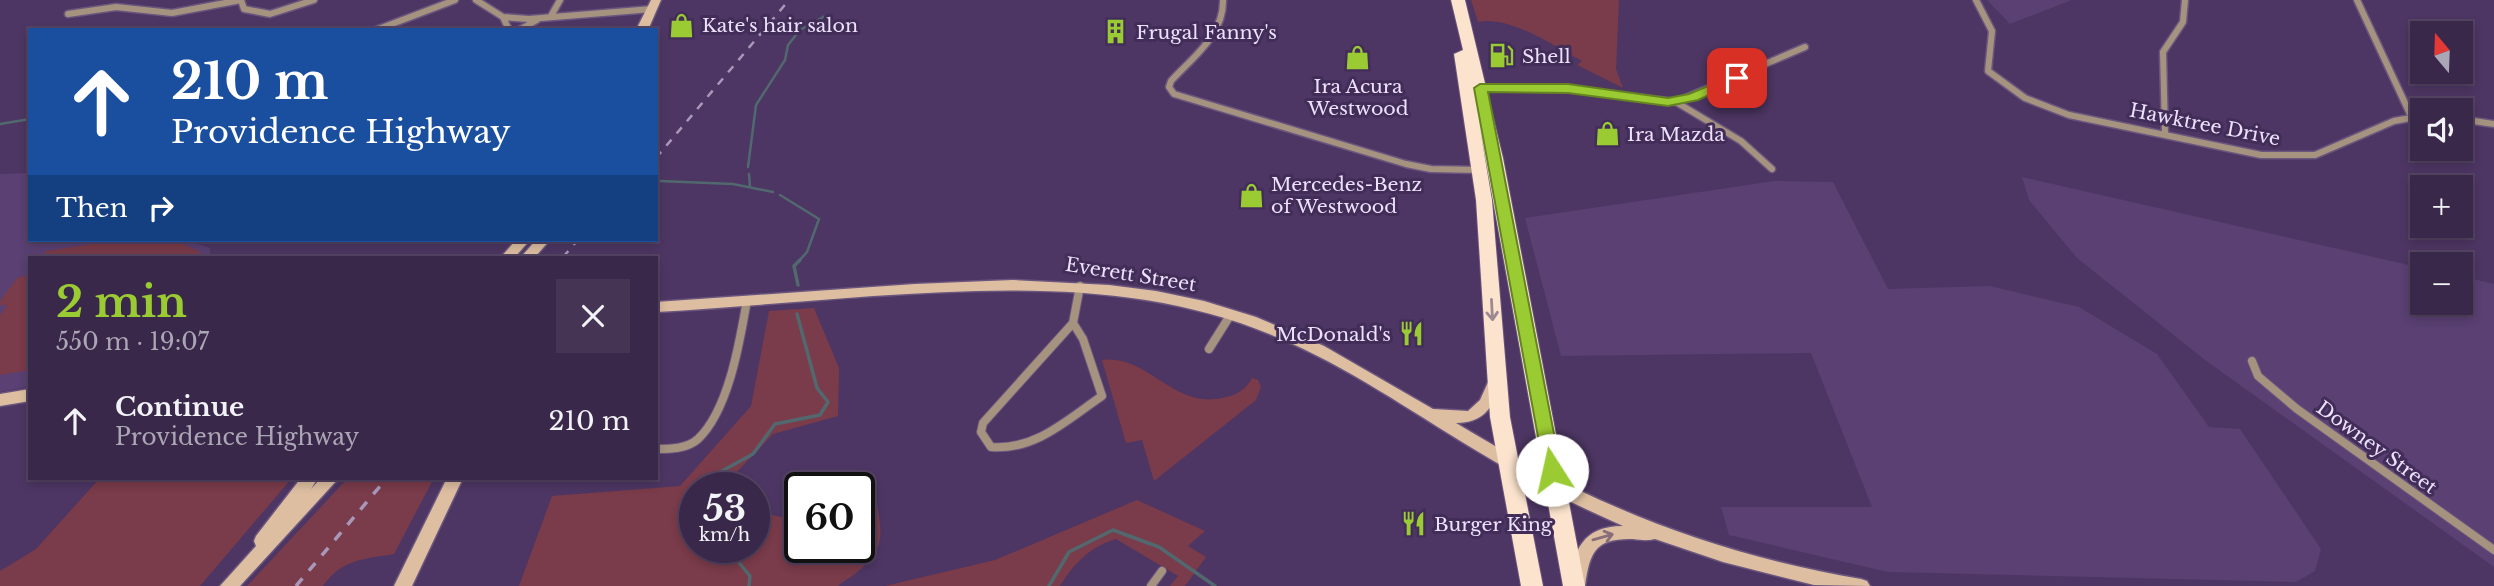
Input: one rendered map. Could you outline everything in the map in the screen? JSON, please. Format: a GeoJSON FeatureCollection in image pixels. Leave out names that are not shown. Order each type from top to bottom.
{"type":"FeatureCollection","features":[{"type":"Feature","properties":{"kind":"main road"},"geometry":{"type":"LineString","coordinates":[[1447,0],[1468,89],[1481,170],[1496,372],[1507,461],[1532,586]]}},
{"type":"Feature","properties":{"kind":"main road"},"geometry":{"type":"LineString","coordinates":[[1458,0],[1480,88],[1506,215],[1575,586]]}},
{"type":"Feature","properties":{"kind":"main road"},"geometry":{"type":"LineString","coordinates":[[643,28],[654,5]]}},
{"type":"Feature","properties":{"kind":"main road"},"geometry":{"type":"LineString","coordinates":[[509,256],[521,242]]}},
{"type":"Feature","properties":{"kind":"main road"},"geometry":{"type":"LineString","coordinates":[[529,256],[542,242]]}},
{"type":"Feature","properties":{"kind":"main road","name":"Everett Street"},"geometry":{"type":"LineString","coordinates":[[658,307],[981,284],[1081,285],[1153,294],[1231,314],[1323,352],[1555,487],[1665,536]]}},
{"type":"Feature","properties":{"kind":"main road"},"geometry":{"type":"LineString","coordinates":[[1419,408],[1453,417],[1475,415],[1486,405],[1496,372]]}},
{"type":"Feature","properties":{"kind":"main road"},"geometry":{"type":"LineString","coordinates":[[0,400],[28,395]]}},
{"type":"Feature","properties":{"kind":"main road"},"geometry":{"type":"LineString","coordinates":[[233,581],[309,480]]}},
{"type":"Feature","properties":{"kind":"main road"},"geometry":{"type":"LineString","coordinates":[[233,581],[329,480]]}},
{"type":"Feature","properties":{"kind":"main road"},"geometry":{"type":"LineString","coordinates":[[403,586],[454,480]]}},
{"type":"Feature","properties":{"kind":"main road"},"geometry":{"type":"LineString","coordinates":[[1575,586],[1581,554],[1592,540],[1619,533],[1665,536],[1769,568],[1861,586]]}},
{"type":"Feature","properties":{"kind":"street"},"geometry":{"type":"LineString","coordinates":[[68,14],[116,7],[172,13],[241,0],[248,12],[261,15],[278,13],[314,0]]}},
{"type":"Feature","properties":{"kind":"street"},"geometry":{"type":"LineString","coordinates":[[381,28],[455,0]]}},
{"type":"Feature","properties":{"kind":"street"},"geometry":{"type":"LineString","coordinates":[[476,0],[503,17],[540,18],[654,5]]}},
{"type":"Feature","properties":{"kind":"street"},"geometry":{"type":"LineString","coordinates":[[551,16],[560,0]]}},
{"type":"Feature","properties":{"kind":"street"},"geometry":{"type":"LineString","coordinates":[[1223,0],[1225,12],[1221,24],[1171,81],[1172,92],[1406,164],[1481,170]]}},
{"type":"Feature","properties":{"kind":"street","name":"Hawktree Drive"},"geometry":{"type":"LineString","coordinates":[[1976,0],[1991,20],[1993,36],[1988,71],[2006,88],[2064,113],[2261,155],[2316,155],[2390,121],[2410,116]]}},
{"type":"Feature","properties":{"kind":"street"},"geometry":{"type":"LineString","coordinates":[[2165,133],[2163,52],[2183,22],[2185,0]]}},
{"type":"Feature","properties":{"kind":"street"},"geometry":{"type":"LineString","coordinates":[[2357,0],[2410,112]]}},
{"type":"Feature","properties":{"kind":"street"},"geometry":{"type":"LineString","coordinates":[[503,17],[508,28]]}},
{"type":"Feature","properties":{"kind":"street"},"geometry":{"type":"LineString","coordinates":[[522,28],[540,18]]}},
{"type":"Feature","properties":{"kind":"street"},"geometry":{"type":"LineString","coordinates":[[1480,88],[1568,89],[1676,102],[1805,47]]}},
{"type":"Feature","properties":{"kind":"street"},"geometry":{"type":"LineString","coordinates":[[1676,102],[1741,141],[1772,169]]}},
{"type":"Feature","properties":{"kind":"street"},"geometry":{"type":"LineString","coordinates":[[2473,121],[2494,124]]}},
{"type":"Feature","properties":{"kind":"street"},"geometry":{"type":"LineString","coordinates":[[1073,323],[1083,339],[1102,396],[1022,445],[1004,450],[991,447],[981,432],[983,423],[1073,323],[1081,285]]}},
{"type":"Feature","properties":{"kind":"street"},"geometry":{"type":"LineString","coordinates":[[658,449],[688,444],[698,439],[713,418],[732,364],[747,300]]}},
{"type":"Feature","properties":{"kind":"street"},"geometry":{"type":"LineString","coordinates":[[1209,349],[1231,314]]}},
{"type":"Feature","properties":{"kind":"street","name":"Downey Street"},"geometry":{"type":"LineString","coordinates":[[2252,360],[2258,376],[2297,409],[2494,551]]}},
{"type":"Feature","properties":{"kind":"street"},"geometry":{"type":"LineString","coordinates":[[1151,586],[1162,571]]}},
{"type":"Feature","properties":{"kind":"shaded area"},"geometry":{"type":"Polygon","coordinates":[[[1471,0],[1619,0],[1616,69],[1623,88],[1577,65],[1582,61],[1532,34],[1504,23],[1478,22],[1471,0]]]}},
{"type":"Feature","properties":{"kind":"shaded area"},"geometry":{"type":"Polygon","coordinates":[[[1987,0],[2072,0],[2010,24],[1987,0]]]}},
{"type":"Feature","properties":{"kind":"shaded area"},"geometry":{"type":"Polygon","coordinates":[[[28,173],[28,242],[190,242],[210,248],[210,256],[28,256],[28,386],[0,392],[0,174],[28,173]]]}},
{"type":"Feature","properties":{"kind":"shaded area"},"geometry":{"type":"Polygon","coordinates":[[[2022,177],[2410,265],[2410,315],[2473,315],[2473,279],[2494,284],[2494,567],[2205,360],[2077,258],[2029,200],[2022,177]]]}},
{"type":"Feature","properties":{"kind":"shaded area"},"geometry":{"type":"Polygon","coordinates":[[[1774,181],[1833,182],[1888,289],[1990,286],[2079,307],[2157,354],[2209,427],[2240,429],[2321,549],[2315,571],[2296,582],[1888,572],[1729,535],[1721,507],[1872,507],[1811,353],[1561,356],[1525,218],[1774,181]]]}},
{"type":"Feature","properties":{"kind":"shaded area"},"geometry":{"type":"Polygon","coordinates":[[[99,243],[181,243],[200,252],[200,256],[43,256],[46,251],[99,243]]]}},
{"type":"Feature","properties":{"kind":"shaded area"},"geometry":{"type":"Polygon","coordinates":[[[28,275],[28,370],[0,375],[0,316],[7,305],[0,305],[0,301],[17,278],[28,275]]]}},
{"type":"Feature","properties":{"kind":"shaded area"},"geometry":{"type":"Polygon","coordinates":[[[814,308],[839,368],[838,416],[773,434],[737,472],[692,472],[751,406],[769,311],[814,308]]]}},
{"type":"Feature","properties":{"kind":"shaded area"},"geometry":{"type":"Polygon","coordinates":[[[1102,360],[1118,360],[1133,365],[1189,396],[1205,399],[1236,394],[1247,386],[1252,378],[1258,380],[1261,387],[1256,400],[1154,481],[1142,440],[1126,443],[1102,360]]]}},
{"type":"Feature","properties":{"kind":"shaded area"},"geometry":{"type":"Polygon","coordinates":[[[98,480],[290,480],[200,586],[0,586],[0,571],[36,549],[98,480]]]}},
{"type":"Feature","properties":{"kind":"shaded area"},"geometry":{"type":"Polygon","coordinates":[[[346,480],[433,480],[394,554],[346,565],[323,586],[247,586],[346,480]]]}},
{"type":"Feature","properties":{"kind":"shaded area"},"geometry":{"type":"Polygon","coordinates":[[[679,486],[679,563],[770,563],[770,514],[784,517],[784,563],[867,563],[838,586],[519,586],[552,496],[679,486]]]}},
{"type":"Feature","properties":{"kind":"shaded area"},"geometry":{"type":"Polygon","coordinates":[[[876,499],[880,522],[878,548],[875,553],[876,499]]]}},
{"type":"Feature","properties":{"kind":"shaded area"},"geometry":{"type":"Polygon","coordinates":[[[1137,500],[1205,531],[1188,546],[1206,557],[1185,586],[1170,586],[1178,576],[1116,539],[1098,546],[1083,557],[1060,586],[885,586],[995,560],[1137,500]]]}},
{"type":"Feature","properties":{"kind":"waterway"},"geometry":{"type":"LineString","coordinates":[[748,167],[756,105],[785,60],[788,45],[800,30],[825,16]]}},
{"type":"Feature","properties":{"kind":"waterway"},"geometry":{"type":"LineString","coordinates":[[0,124],[28,119]]}},
{"type":"Feature","properties":{"kind":"waterway"},"geometry":{"type":"LineString","coordinates":[[749,174],[750,187]]}},
{"type":"Feature","properties":{"kind":"waterway"},"geometry":{"type":"LineString","coordinates":[[660,181],[733,184],[773,192]]}},
{"type":"Feature","properties":{"kind":"waterway"},"geometry":{"type":"LineString","coordinates":[[780,195],[819,219],[807,252],[798,262]]}},
{"type":"Feature","properties":{"kind":"waterway"},"geometry":{"type":"LineString","coordinates":[[798,262],[794,266],[798,285]]}},
{"type":"Feature","properties":{"kind":"waterway"},"geometry":{"type":"LineString","coordinates":[[720,472],[753,454],[775,424],[820,415],[828,402],[817,388],[797,314]]}},
{"type":"Feature","properties":{"kind":"waterway"},"geometry":{"type":"LineString","coordinates":[[1049,586],[1069,552],[1113,530],[1159,547],[1215,586]]}},
{"type":"Feature","properties":{"kind":"waterway"},"geometry":{"type":"LineString","coordinates":[[739,563],[750,576],[749,586]]}},
{"type":"Feature","properties":{"kind":"railway"},"geometry":{"type":"LineString","coordinates":[[658,156],[789,0]]}},
{"type":"Feature","properties":{"kind":"railway"},"geometry":{"type":"LineString","coordinates":[[564,256],[576,242]]}},
{"type":"Feature","properties":{"kind":"railway"},"geometry":{"type":"LineString","coordinates":[[296,586],[385,480]]}},
{"type":"Feature","properties":{"kind":"place","name":"Kate's hair salon"},"geometry":{"type":"Point","coordinates":[682,25]}},
{"type":"Feature","properties":{"kind":"place","name":"Frugal Fanny's"},"geometry":{"type":"Point","coordinates":[1116,32]}},
{"type":"Feature","properties":{"kind":"place","name":"Shell"},"geometry":{"type":"Point","coordinates":[1502,56]}},
{"type":"Feature","properties":{"kind":"place","name":"Ira Acura Westwood"},"geometry":{"type":"Point","coordinates":[1358,58]}},
{"type":"Feature","properties":{"kind":"place","name":"Ira Mazda"},"geometry":{"type":"Point","coordinates":[1607,134]}},
{"type":"Feature","properties":{"kind":"place","name":"Mercedes-Benz of Westwood"},"geometry":{"type":"Point","coordinates":[1251,195]}},
{"type":"Feature","properties":{"kind":"place","name":"McDonald's"},"geometry":{"type":"Point","coordinates":[1411,334]}},
{"type":"Feature","properties":{"kind":"place","name":"Burger King"},"geometry":{"type":"Point","coordinates":[1414,524]}},
{"type":"Feature","properties":{"kind":"route"},"geometry":{"type":"LineString","coordinates":[[1552,470],[1480,88],[1568,89],[1676,102],[1737,78]]}}]}
